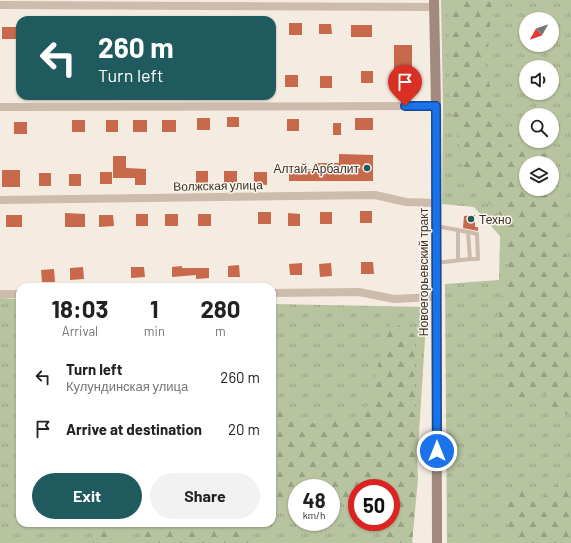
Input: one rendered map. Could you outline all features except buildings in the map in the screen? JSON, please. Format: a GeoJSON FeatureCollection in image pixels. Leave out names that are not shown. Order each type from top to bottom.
{"type":"FeatureCollection","features":[{"type":"Feature","properties":{"kind":"main road","name":"Новоегорьевский тракт"},"geometry":{"type":"LineString","coordinates":[[434,4],[436,106],[437,543]]}},
{"type":"Feature","properties":{"kind":"street"},"geometry":{"type":"LineString","coordinates":[[0,5],[434,4]]}},
{"type":"Feature","properties":{"kind":"street"},"geometry":{"type":"LineString","coordinates":[[0,107],[436,106]]}},
{"type":"Feature","properties":{"kind":"street","name":"Волжская улица"},"geometry":{"type":"LineString","coordinates":[[0,200],[375,195],[406,202],[436,203]]}},
{"type":"Feature","properties":{"kind":"street"},"geometry":{"type":"LineString","coordinates":[[276,293],[359,292],[394,299],[436,297]]}},
{"type":"Feature","properties":{"kind":"street"},"geometry":{"type":"LineString","coordinates":[[0,294],[16,294]]}},
{"type":"Feature","properties":{"kind":"lane"},"geometry":{"type":"LineString","coordinates":[[436,226],[477,234],[478,259],[436,263]]}},
{"type":"Feature","properties":{"kind":"lane"},"geometry":{"type":"LineString","coordinates":[[458,230],[458,260]]}},
{"type":"Feature","properties":{"kind":"lane"},"geometry":{"type":"LineString","coordinates":[[468,232],[470,259]]}},
{"type":"Feature","properties":{"kind":"green space"},"geometry":{"type":"Polygon","coordinates":[[[441,0],[571,0],[571,543],[447,543],[445,284],[499,280],[500,236],[474,207],[442,204],[443,106],[441,0]]]}},
{"type":"Feature","properties":{"kind":"green space"},"geometry":{"type":"Polygon","coordinates":[[[448,0],[492,0],[489,40],[485,63],[499,129],[512,148],[549,154],[550,156],[519,156],[519,196],[559,196],[559,174],[562,196],[559,227],[571,268],[570,415],[554,409],[545,393],[535,389],[517,403],[507,395],[501,374],[499,310],[503,293],[510,277],[503,218],[468,180],[463,165],[457,132],[449,105],[448,0]]]}},
{"type":"Feature","properties":{"kind":"green space"},"geometry":{"type":"Polygon","coordinates":[[[0,298],[16,299],[16,527],[276,527],[276,304],[427,307],[412,543],[0,543],[0,298]]]}},
{"type":"Feature","properties":{"kind":"green space"},"geometry":{"type":"Polygon","coordinates":[[[393,322],[415,335],[414,379],[418,479],[412,543],[381,543],[379,531],[400,531],[400,479],[348,479],[348,501],[340,499],[340,479],[288,479],[288,502],[276,505],[276,402],[281,404],[291,413],[315,424],[347,420],[365,413],[373,391],[385,331],[393,322]]]}},
{"type":"Feature","properties":{"kind":"green space"},"geometry":{"type":"Polygon","coordinates":[[[560,483],[571,489],[571,543],[512,543],[504,505],[511,486],[527,492],[540,500],[560,483]]]}},
{"type":"Feature","properties":{"kind":"green space"},"geometry":{"type":"Polygon","coordinates":[[[96,527],[126,527],[113,543],[93,543],[96,527]]]}},
{"type":"Feature","properties":{"kind":"green space"},"geometry":{"type":"Polygon","coordinates":[[[148,527],[249,527],[248,531],[250,543],[138,543],[148,527]]]}},
{"type":"Feature","properties":{"kind":"place","name":"Алтай-Арбалит"},"geometry":{"type":"Point","coordinates":[367,168]}},
{"type":"Feature","properties":{"kind":"place","name":"Техно"},"geometry":{"type":"Point","coordinates":[471,219]}},
{"type":"Feature","properties":{"kind":"route"},"geometry":{"type":"LineString","coordinates":[[405,106],[436,106],[437,451]]}}]}
